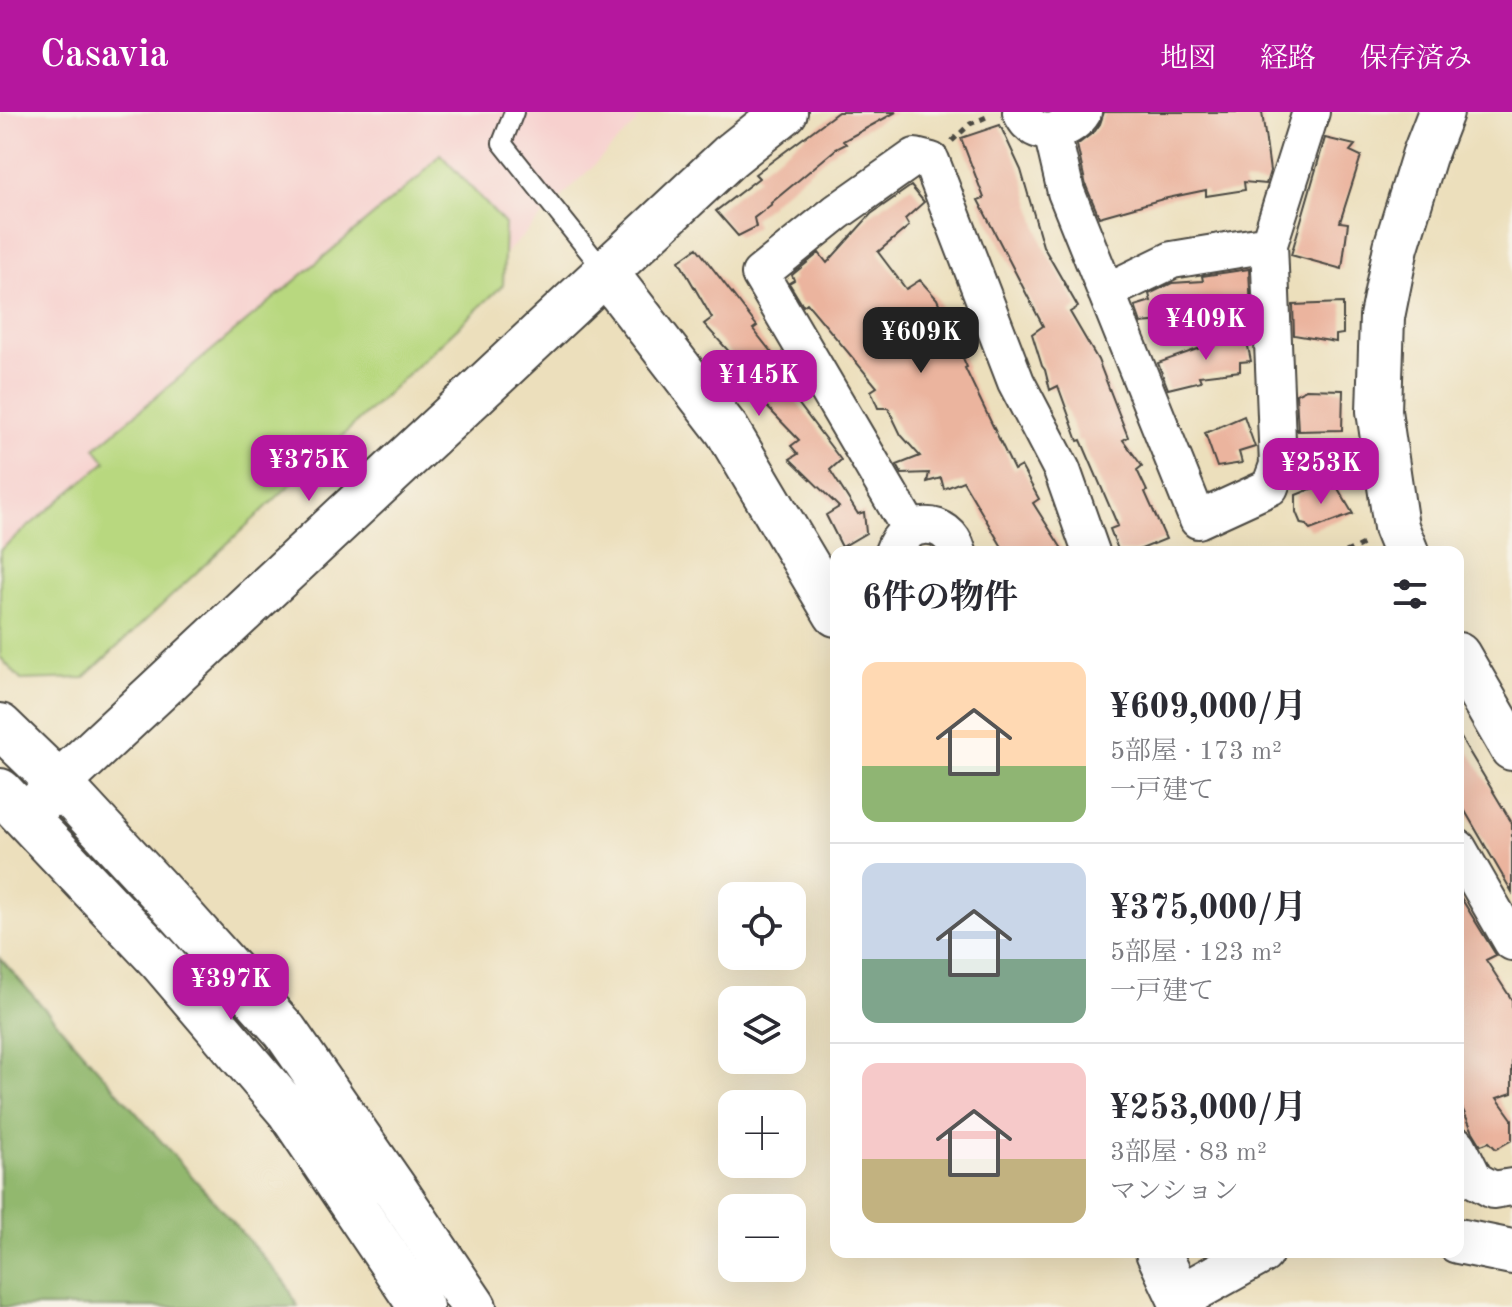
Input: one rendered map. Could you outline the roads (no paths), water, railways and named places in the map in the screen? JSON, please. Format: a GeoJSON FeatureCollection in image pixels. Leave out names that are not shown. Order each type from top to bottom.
{"type":"FeatureCollection","features":[{"type":"Feature","properties":{"kind":"street"},"geometry":{"type":"LineString","coordinates":[[421,1307],[289,1111],[160,960],[13,804],[59,783],[730,156],[785,112]]}},
{"type":"Feature","properties":{"kind":"street"},"geometry":{"type":"LineString","coordinates":[[1021,112],[1029,125],[1052,132],[1074,124],[1083,112]]}},
{"type":"Feature","properties":{"kind":"street"},"geometry":{"type":"LineString","coordinates":[[1052,132],[1066,192],[1198,520],[1270,487],[1278,465],[1269,244],[1311,112]]}},
{"type":"Feature","properties":{"kind":"street"},"geometry":{"type":"LineString","coordinates":[[1404,546],[1396,527],[1379,411],[1382,317],[1396,247],[1441,112]]}},
{"type":"Feature","properties":{"kind":"street"},"geometry":{"type":"LineString","coordinates":[[955,546],[951,536],[932,526],[921,526],[902,540],[760,274],[837,212],[915,157],[931,161],[1016,382],[1062,470],[1089,546]]}},
{"type":"Feature","properties":{"kind":"street"},"geometry":{"type":"LineString","coordinates":[[1106,292],[1172,260],[1269,244]]}},
{"type":"Feature","properties":{"kind":"street"},"geometry":{"type":"LineString","coordinates":[[606,273],[727,430],[830,601]]}},
{"type":"Feature","properties":{"kind":"street"},"geometry":{"type":"LineString","coordinates":[[1464,665],[1512,748]]}},
{"type":"Feature","properties":{"kind":"street"},"geometry":{"type":"LineString","coordinates":[[0,726],[59,783],[285,1031],[474,1307]]}},
{"type":"Feature","properties":{"kind":"street"},"geometry":{"type":"LineString","coordinates":[[1464,858],[1512,942]]}},
{"type":"Feature","properties":{"kind":"street"},"geometry":{"type":"LineString","coordinates":[[1464,1158],[1475,1180],[1493,1190],[1512,1187]]}},
{"type":"Feature","properties":{"kind":"street"},"geometry":{"type":"LineString","coordinates":[[1464,1242],[1512,1252]]}},
{"type":"Feature","properties":{"kind":"street"},"geometry":{"type":"LineString","coordinates":[[1161,1258],[1182,1302],[1252,1258]]}},
{"type":"Feature","properties":{"kind":"lane"},"geometry":{"type":"LineString","coordinates":[[514,112],[502,143],[606,273]]}}]}
